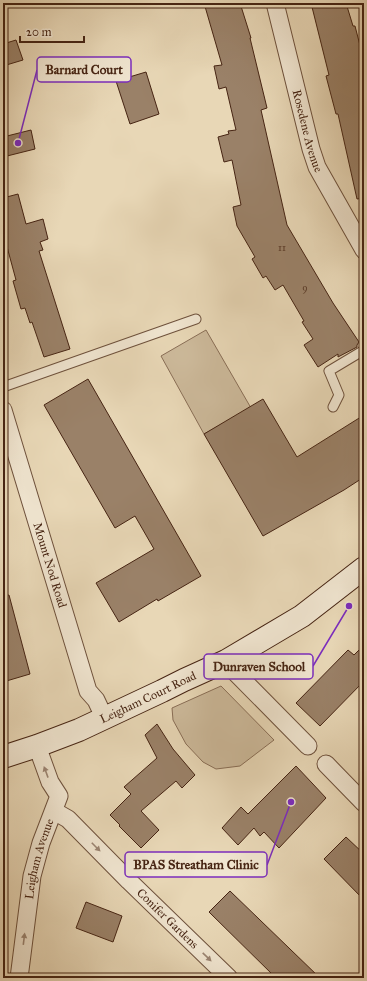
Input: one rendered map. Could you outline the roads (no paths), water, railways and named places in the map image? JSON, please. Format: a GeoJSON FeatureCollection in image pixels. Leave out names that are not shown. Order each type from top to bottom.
{"type":"FeatureCollection","features":[{"type":"Feature","properties":{"kind":"street","name":"Rosedene Avenue"},"geometry":{"type":"LineString","coordinates":[[275,3],[311,149],[317,167],[364,250]]}},
{"type":"Feature","properties":{"kind":"street","name":"Mount Nod Road"},"geometry":{"type":"LineString","coordinates":[[3,410],[88,691],[96,700],[104,718]]}},
{"type":"Feature","properties":{"kind":"street","name":"Leigham Court Road"},"geometry":{"type":"LineString","coordinates":[[3,757],[79,730],[226,661],[302,616],[364,568]]}},
{"type":"Feature","properties":{"kind":"street"},"geometry":{"type":"LineString","coordinates":[[226,661],[308,746]]}},
{"type":"Feature","properties":{"kind":"street"},"geometry":{"type":"LineString","coordinates":[[37,746],[56,804]]}},
{"type":"Feature","properties":{"kind":"street"},"geometry":{"type":"LineString","coordinates":[[326,764],[364,803]]}},
{"type":"Feature","properties":{"kind":"street","name":"Leigham Avenue"},"geometry":{"type":"LineString","coordinates":[[19,978],[32,876],[41,844],[56,804]]}},
{"type":"Feature","properties":{"kind":"street","name":"Conifer Gardens"},"geometry":{"type":"LineString","coordinates":[[56,804],[68,819],[129,881],[229,978]]}},
{"type":"Feature","properties":{"kind":"lane"},"geometry":{"type":"LineString","coordinates":[[3,387],[196,319]]}},
{"type":"Feature","properties":{"kind":"lane"},"geometry":{"type":"LineString","coordinates":[[332,407],[339,395],[329,372],[364,350]]}},
{"type":"Feature","properties":{"kind":"place","name":"Barnard Court"},"geometry":{"type":"Point","coordinates":[18,143]}},
{"type":"Feature","properties":{"kind":"place","name":"Dunraven School"},"geometry":{"type":"Point","coordinates":[349,606]}},
{"type":"Feature","properties":{"kind":"place","name":"BPAS Streatham Clinic"},"geometry":{"type":"Point","coordinates":[291,802]}}]}
